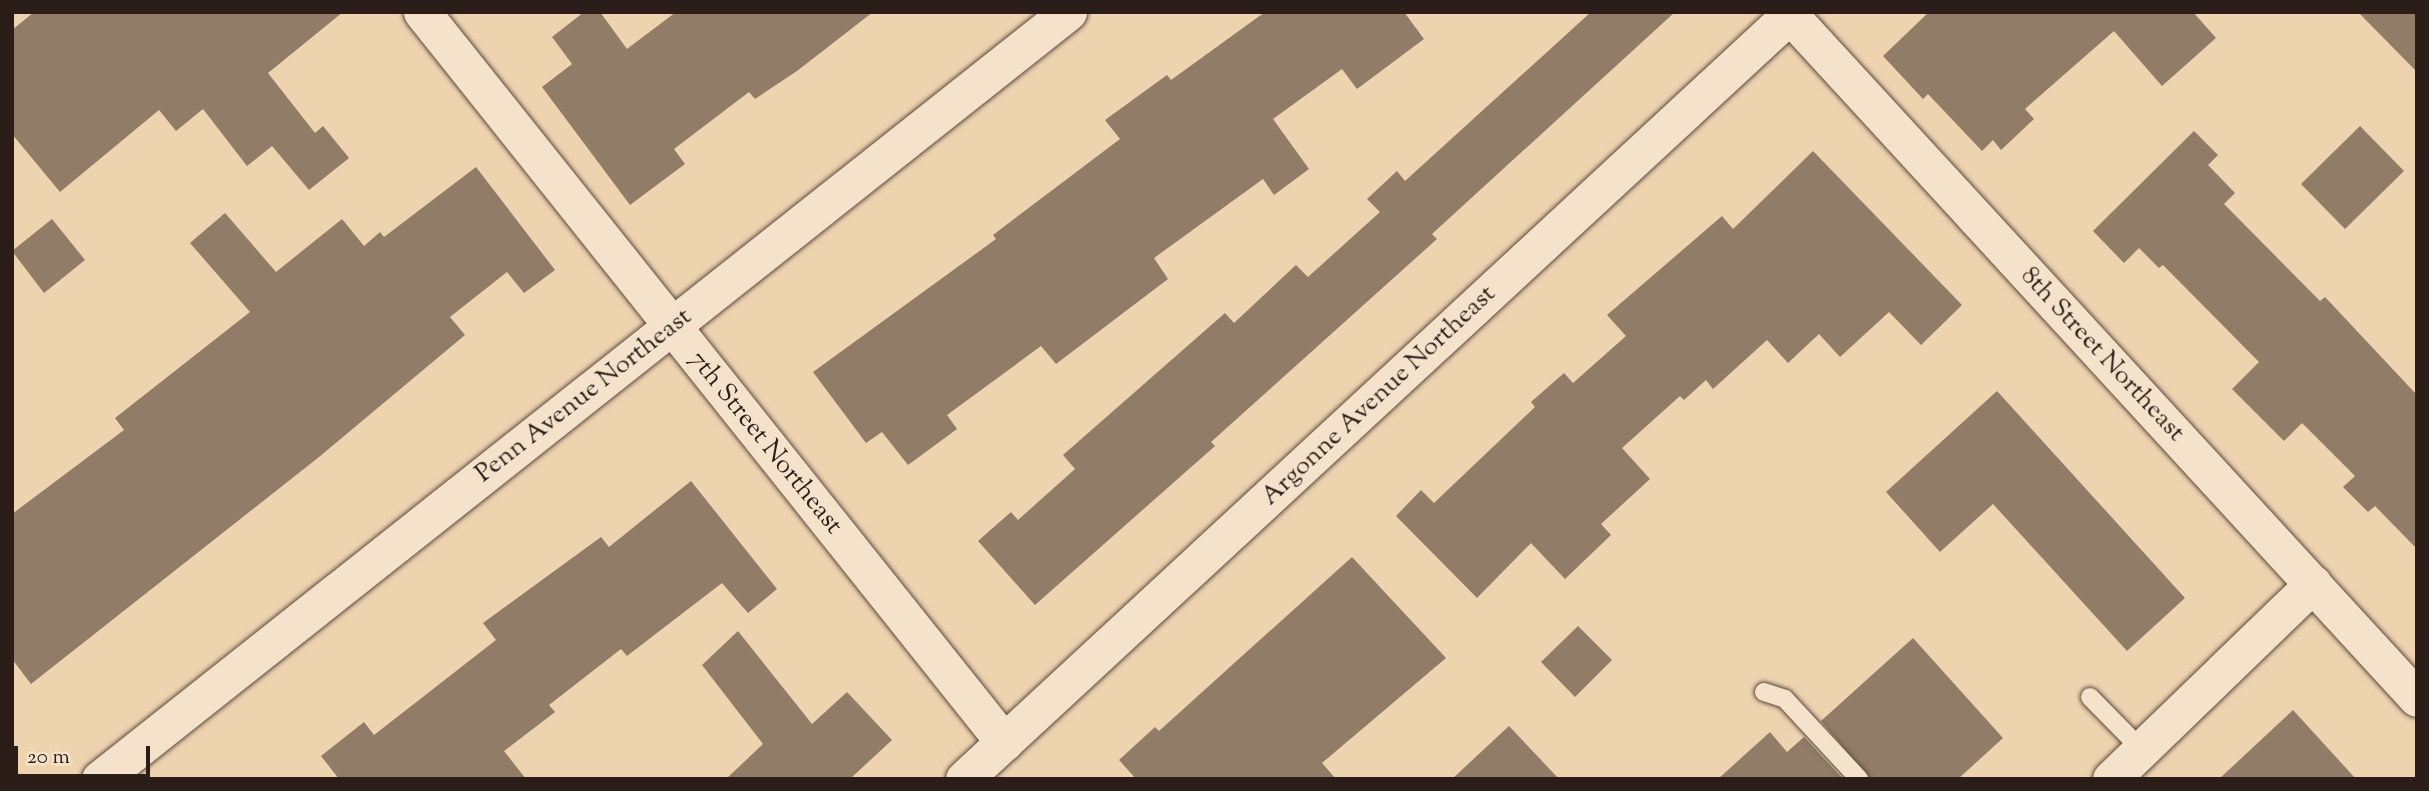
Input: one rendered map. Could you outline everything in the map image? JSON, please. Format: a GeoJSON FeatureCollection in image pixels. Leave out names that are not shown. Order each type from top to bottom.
{"type":"FeatureCollection","features":[{"type":"Feature","properties":{"kind":"street","name":"7th Street Northeast"},"geometry":{"type":"LineString","coordinates":[[422,12],[1004,742]]}},
{"type":"Feature","properties":{"kind":"street","name":"Penn Avenue Northeast"},"geometry":{"type":"LineString","coordinates":[[100,779],[1068,12]]}},
{"type":"Feature","properties":{"kind":"street","name":"8th Street Northeast"},"geometry":{"type":"LineString","coordinates":[[1790,13],[2417,698]]}},
{"type":"Feature","properties":{"kind":"street","name":"Argonne Avenue Northeast"},"geometry":{"type":"LineString","coordinates":[[964,779],[1790,13]]}},
{"type":"Feature","properties":{"kind":"street"},"geometry":{"type":"LineString","coordinates":[[2111,779],[2312,584]]}},
{"type":"Feature","properties":{"kind":"lane"},"geometry":{"type":"LineString","coordinates":[[1764,692],[1785,699],[1859,779]]}},
{"type":"Feature","properties":{"kind":"lane"},"geometry":{"type":"LineString","coordinates":[[2090,697],[2142,750]]}},
{"type":"Feature","properties":{"kind":"building"},"geometry":{"type":"Polygon","coordinates":[[[34,12],[343,12],[268,73],[315,133],[323,126],[349,158],[309,190],[272,146],[247,166],[203,109],[176,131],[159,110],[60,192],[12,134],[12,30],[34,12]]]}},
{"type":"Feature","properties":{"kind":"building"},"geometry":{"type":"Polygon","coordinates":[[[584,12],[600,12],[627,49],[676,12],[873,12],[797,71],[755,99],[749,92],[674,149],[685,164],[630,205],[542,87],[572,64],[552,37],[584,12]]]}},
{"type":"Feature","properties":{"kind":"building"},"geometry":{"type":"Polygon","coordinates":[[[1265,12],[1404,12],[1424,39],[1357,89],[1342,69],[1273,119],[1309,169],[1274,195],[1263,179],[1154,258],[1168,279],[1056,364],[1041,346],[947,415],[957,429],[908,465],[882,432],[866,443],[813,372],[996,239],[993,235],[1120,139],[1105,120],[1167,75],[1171,80],[1265,12]]]}},
{"type":"Feature","properties":{"kind":"building"},"geometry":{"type":"Polygon","coordinates":[[[1591,12],[1675,12],[1432,234],[1437,239],[1211,442],[1215,446],[1035,605],[978,541],[1011,512],[1018,520],[1075,469],[1063,455],[1225,313],[1234,323],[1296,265],[1308,277],[1380,212],[1367,199],[1397,171],[1405,181],[1591,12]]]}},
{"type":"Feature","properties":{"kind":"building"},"geometry":{"type":"Polygon","coordinates":[[[1929,12],[2193,12],[2216,38],[2162,86],[2114,31],[2025,109],[2034,119],[2001,150],[1993,140],[1982,151],[1928,94],[1923,99],[1883,56],[1929,12]]]}},
{"type":"Feature","properties":{"kind":"building"},"geometry":{"type":"Polygon","coordinates":[[[2358,12],[2417,12],[2417,72],[2358,12]]]}},
{"type":"Feature","properties":{"kind":"building"},"geometry":{"type":"Polygon","coordinates":[[[2360,126],[2404,171],[2345,229],[2301,184],[2360,126]]]}},
{"type":"Feature","properties":{"kind":"building"},"geometry":{"type":"Polygon","coordinates":[[[2194,131],[2218,155],[2208,165],[2235,193],[2224,204],[2320,301],[2325,297],[2417,395],[2417,549],[2375,506],[2368,512],[2343,487],[2355,476],[2302,423],[2284,441],[2232,389],[2259,362],[2163,265],[2159,268],[2139,248],[2124,263],[2093,231],[2194,131]]]}},
{"type":"Feature","properties":{"kind":"building"},"geometry":{"type":"Polygon","coordinates":[[[1813,151],[1962,305],[1921,345],[1889,312],[1840,357],[1819,334],[1788,363],[1767,340],[1713,389],[1706,380],[1684,400],[1680,396],[1622,448],[1650,479],[1601,524],[1611,535],[1565,579],[1531,543],[1477,598],[1396,516],[1421,490],[1434,503],[1535,407],[1531,402],[1564,373],[1573,383],[1626,336],[1607,315],[1722,216],[1733,229],[1813,151]]]}},
{"type":"Feature","properties":{"kind":"building"},"geometry":{"type":"Polygon","coordinates":[[[476,167],[555,270],[524,293],[507,272],[450,317],[465,335],[319,457],[31,684],[12,659],[12,514],[124,430],[115,418],[250,312],[190,243],[225,213],[276,272],[342,219],[364,246],[380,232],[384,237],[476,167]]]}},
{"type":"Feature","properties":{"kind":"building"},"geometry":{"type":"Polygon","coordinates":[[[52,219],[85,260],[44,293],[12,251],[52,219]]]}},
{"type":"Feature","properties":{"kind":"building"},"geometry":{"type":"Polygon","coordinates":[[[1997,391],[2185,598],[2127,651],[1993,504],[1940,552],[1886,492],[1997,391]]]}},
{"type":"Feature","properties":{"kind":"building"},"geometry":{"type":"Polygon","coordinates":[[[691,481],[777,589],[748,613],[722,583],[627,656],[621,649],[549,705],[555,712],[504,751],[526,779],[339,779],[321,756],[364,722],[374,735],[496,640],[483,623],[601,537],[609,547],[691,481]]]}},
{"type":"Feature","properties":{"kind":"building"},"geometry":{"type":"Polygon","coordinates":[[[1352,557],[1446,658],[1322,763],[1336,779],[1136,779],[1119,760],[1155,727],[1159,731],[1352,557]]]}},
{"type":"Feature","properties":{"kind":"building"},"geometry":{"type":"Polygon","coordinates":[[[1578,626],[1612,660],[1575,697],[1541,662],[1578,626]]]}},
{"type":"Feature","properties":{"kind":"building"},"geometry":{"type":"Polygon","coordinates":[[[738,631],[812,724],[847,692],[892,740],[850,779],[726,779],[763,744],[702,665],[738,631]]]}},
{"type":"Feature","properties":{"kind":"building"},"geometry":{"type":"Polygon","coordinates":[[[1913,638],[2003,738],[1958,779],[1870,779],[1821,721],[1913,638]]]}},
{"type":"Feature","properties":{"kind":"building"},"geometry":{"type":"Polygon","coordinates":[[[2293,710],[2356,779],[2219,779],[2293,710]]]}},
{"type":"Feature","properties":{"kind":"building"},"geometry":{"type":"Polygon","coordinates":[[[1509,726],[1559,779],[1452,779],[1509,726]]]}},
{"type":"Feature","properties":{"kind":"building"},"geometry":{"type":"Polygon","coordinates":[[[1770,732],[1787,752],[1804,737],[1843,779],[1718,779],[1770,732]]]}}]}
